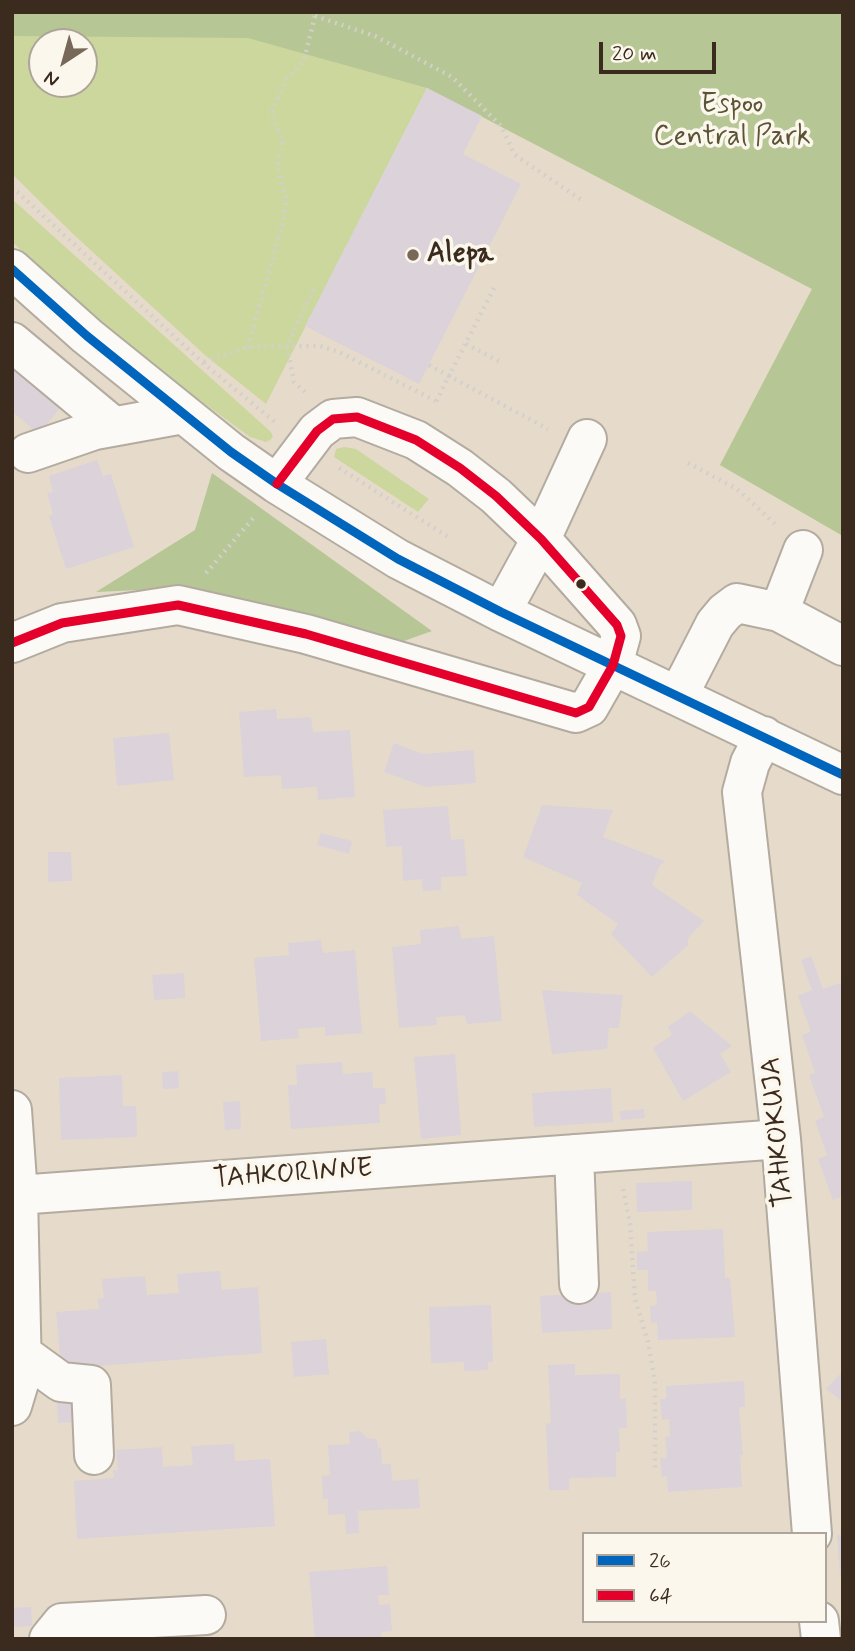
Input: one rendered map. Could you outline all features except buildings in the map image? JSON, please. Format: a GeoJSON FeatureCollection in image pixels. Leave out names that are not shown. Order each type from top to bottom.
{"type":"FeatureCollection","features":[{"type":"Feature","properties":{"kind":"street"},"geometry":{"type":"LineString","coordinates":[[12,269],[87,336],[183,414],[277,484],[398,559],[501,612],[843,775]]}},
{"type":"Feature","properties":{"kind":"street"},"geometry":{"type":"LineString","coordinates":[[12,342],[113,426]]}},
{"type":"Feature","properties":{"kind":"street"},"geometry":{"type":"LineString","coordinates":[[28,453],[94,430],[183,414]]}},
{"type":"Feature","properties":{"kind":"street"},"geometry":{"type":"LineString","coordinates":[[12,643],[62,623],[178,605],[306,634],[576,712],[589,707],[612,665],[621,636],[617,625],[541,539],[496,496],[460,468],[416,440],[357,417],[333,419],[317,431],[277,484]]}},
{"type":"Feature","properties":{"kind":"street"},"geometry":{"type":"LineString","coordinates":[[501,612],[541,539],[585,443]]}},
{"type":"Feature","properties":{"kind":"street"},"geometry":{"type":"LineString","coordinates":[[779,612],[803,550]]}},
{"type":"Feature","properties":{"kind":"street"},"geometry":{"type":"LineString","coordinates":[[678,696],[715,624],[737,603],[779,612],[843,646]]}},
{"type":"Feature","properties":{"kind":"street","name":"TAHKOKUJA"},"geometry":{"type":"LineString","coordinates":[[764,736],[750,763],[742,792],[777,957],[781,1139],[812,1532]]}},
{"type":"Feature","properties":{"kind":"street"},"geometry":{"type":"LineString","coordinates":[[12,1110],[18,1195],[22,1373],[12,1406]]}},
{"type":"Feature","properties":{"kind":"street","name":"TAHKORINNE"},"geometry":{"type":"LineString","coordinates":[[18,1195],[574,1172],[781,1139]]}},
{"type":"Feature","properties":{"kind":"street"},"geometry":{"type":"LineString","coordinates":[[574,1172],[579,1284]]}},
{"type":"Feature","properties":{"kind":"street"},"geometry":{"type":"LineString","coordinates":[[21,1353],[61,1382],[91,1385],[94,1455]]}},
{"type":"Feature","properties":{"kind":"street"},"geometry":{"type":"LineString","coordinates":[[49,1639],[62,1623],[206,1615]]}},
{"type":"Feature","properties":{"kind":"path"},"geometry":{"type":"LineString","coordinates":[[248,347],[284,218],[286,200],[277,164],[283,140],[271,114],[284,83],[304,60],[315,14],[375,36],[452,77],[501,126],[515,155],[583,201]]}},
{"type":"Feature","properties":{"kind":"path"},"geometry":{"type":"LineString","coordinates":[[12,187],[203,363],[305,446],[457,543]]}},
{"type":"Feature","properties":{"kind":"path"},"geometry":{"type":"LineString","coordinates":[[416,440],[494,288]]}},
{"type":"Feature","properties":{"kind":"path"},"geometry":{"type":"LineString","coordinates":[[314,289],[287,346],[294,382],[333,419]]}},
{"type":"Feature","properties":{"kind":"path"},"geometry":{"type":"LineString","coordinates":[[466,344],[502,363]]}},
{"type":"Feature","properties":{"kind":"path"},"geometry":{"type":"LineString","coordinates":[[203,363],[248,347],[320,346],[339,352],[436,401]]}},
{"type":"Feature","properties":{"kind":"path"},"geometry":{"type":"LineString","coordinates":[[429,365],[585,443]]}},
{"type":"Feature","properties":{"kind":"path"},"geometry":{"type":"LineString","coordinates":[[688,463],[737,489],[803,550]]}},
{"type":"Feature","properties":{"kind":"path"},"geometry":{"type":"LineString","coordinates":[[178,605],[244,531],[277,484]]}},
{"type":"Feature","properties":{"kind":"path"},"geometry":{"type":"LineString","coordinates":[[574,1172],[623,1187],[630,1224],[635,1299],[648,1342],[655,1381],[655,1469]]}},
{"type":"Feature","properties":{"kind":"green space"},"geometry":{"type":"Polygon","coordinates":[[[12,12],[843,12],[843,536],[720,465],[812,289],[427,88],[266,404],[206,356],[12,174],[12,12]]]}},
{"type":"Feature","properties":{"kind":"green space","name":"Espoo Central Park"},"geometry":{"type":"Polygon","coordinates":[[[12,12],[843,12],[843,536],[720,465],[812,289],[427,88],[248,38],[98,37],[98,28],[28,28],[28,36],[12,36],[12,12]]]}},
{"type":"Feature","properties":{"kind":"green space"},"geometry":{"type":"Polygon","coordinates":[[[12,199],[271,432],[273,437],[266,442],[250,437],[145,360],[12,242],[12,199]]]}},
{"type":"Feature","properties":{"kind":"green space"},"geometry":{"type":"Polygon","coordinates":[[[336,449],[356,449],[429,499],[418,512],[334,457],[336,449]]]}},
{"type":"Feature","properties":{"kind":"green space"},"geometry":{"type":"Polygon","coordinates":[[[212,473],[432,631],[404,641],[182,588],[96,592],[195,530],[212,473]]]}},
{"type":"Feature","properties":{"kind":"transit line","name":"26"},"geometry":{"type":"LineString","coordinates":[[12,269],[87,336],[231,452],[277,484],[398,559],[501,612],[843,775]]}},
{"type":"Feature","properties":{"kind":"transit line","name":"64"},"geometry":{"type":"LineString","coordinates":[[12,643],[62,623],[178,605],[306,634],[576,713],[589,707],[613,665],[621,636],[617,625],[541,539],[496,496],[460,468],[416,440],[357,417],[333,419],[317,431],[277,484]]}},
{"type":"Feature","properties":{"kind":"place","name":"Alepa"},"geometry":{"type":"Point","coordinates":[413,255]}}]}
